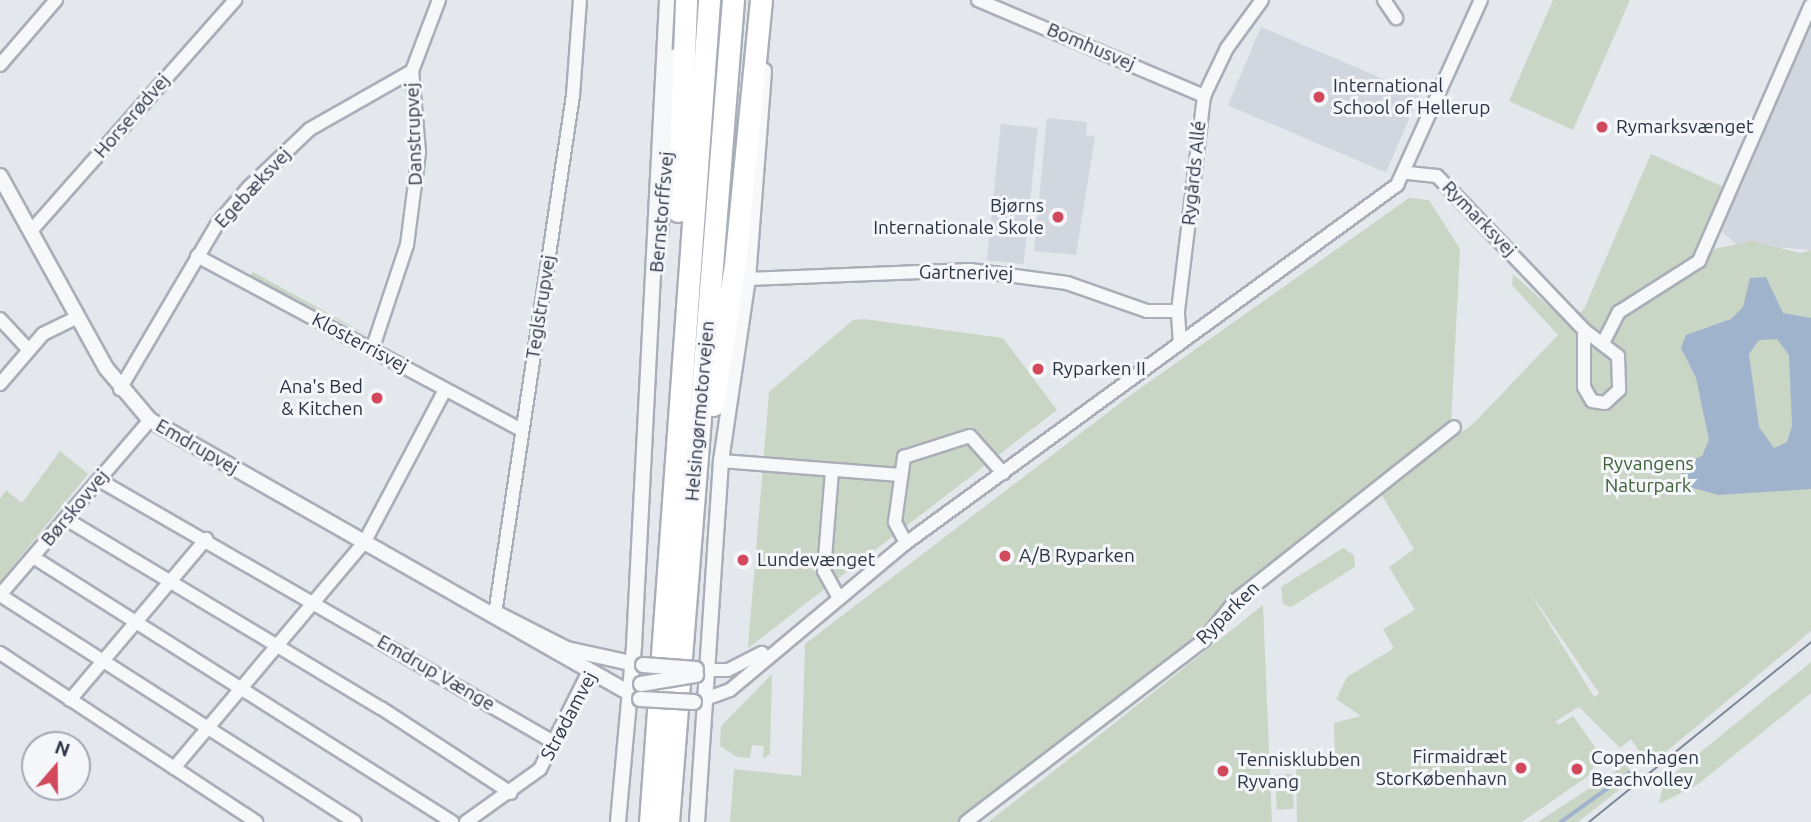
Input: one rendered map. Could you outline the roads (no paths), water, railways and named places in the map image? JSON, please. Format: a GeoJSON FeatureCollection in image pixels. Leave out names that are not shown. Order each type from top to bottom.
{"type":"FeatureCollection","features":[{"type":"Feature","properties":{"kind":"highway"},"geometry":{"type":"LineString","coordinates":[[683,338],[677,238],[686,0]]}},
{"type":"Feature","properties":{"kind":"highway","name":"Helsingørmotorvejen"},"geometry":{"type":"LineString","coordinates":[[650,822],[651,768],[709,0]]}},
{"type":"Feature","properties":{"kind":"highway","name":"Helsingørmotorvejen"},"geometry":{"type":"LineString","coordinates":[[668,822],[733,0]]}},
{"type":"Feature","properties":{"kind":"highway"},"geometry":{"type":"LineString","coordinates":[[693,504],[730,305],[761,0]]}},
{"type":"Feature","properties":{"kind":"highway"},"geometry":{"type":"LineString","coordinates":[[634,822],[651,768]]}},
{"type":"Feature","properties":{"kind":"street"},"geometry":{"type":"LineString","coordinates":[[0,65],[56,0]]}},
{"type":"Feature","properties":{"kind":"street","name":"Horserødvej"},"geometry":{"type":"LineString","coordinates":[[30,232],[235,0]]}},
{"type":"Feature","properties":{"kind":"street","name":"Danstrupvej"},"geometry":{"type":"LineString","coordinates":[[372,350],[407,246],[417,189],[412,71],[439,0]]}},
{"type":"Feature","properties":{"kind":"street","name":"Teglstrupvej"},"geometry":{"type":"LineString","coordinates":[[495,614],[573,95],[580,0]]}},
{"type":"Feature","properties":{"kind":"street"},"geometry":{"type":"LineString","coordinates":[[618,822],[637,693],[643,424],[667,0]]}},
{"type":"Feature","properties":{"kind":"street","name":"Bernstorffsvej"},"geometry":{"type":"LineString","coordinates":[[643,424],[678,0]]}},
{"type":"Feature","properties":{"kind":"street"},"geometry":{"type":"LineString","coordinates":[[697,822],[699,671],[721,461],[748,279],[769,0]]}},
{"type":"Feature","properties":{"kind":"street","name":"Bomhusvej"},"geometry":{"type":"LineString","coordinates":[[978,0],[1204,96]]}},
{"type":"Feature","properties":{"kind":"street","name":"Rygårds Allé"},"geometry":{"type":"LineString","coordinates":[[1181,343],[1178,311],[1204,96],[1250,15],[1262,0]]}},
{"type":"Feature","properties":{"kind":"street"},"geometry":{"type":"LineString","coordinates":[[1384,0],[1396,18]]}},
{"type":"Feature","properties":{"kind":"street"},"geometry":{"type":"LineString","coordinates":[[699,701],[730,690],[783,640],[906,543],[1181,343],[1408,173],[1481,0]]}},
{"type":"Feature","properties":{"kind":"street"},"geometry":{"type":"LineString","coordinates":[[1603,343],[1631,302],[1699,261],[1811,5]]}},
{"type":"Feature","properties":{"kind":"street","name":"Egebæksvej"},"geometry":{"type":"LineString","coordinates":[[120,389],[197,256],[241,197],[310,130],[412,71]]}},
{"type":"Feature","properties":{"kind":"street","name":"Rymarksvej"},"geometry":{"type":"LineString","coordinates":[[1408,173],[1437,176],[1584,330],[1603,343],[1621,363],[1619,390],[1605,403],[1592,401],[1584,387],[1584,330]]}},
{"type":"Feature","properties":{"kind":"street","name":"Emdrupvej"},"geometry":{"type":"LineString","coordinates":[[0,176],[120,389],[150,420],[495,614],[589,671],[637,693],[699,701]]}},
{"type":"Feature","properties":{"kind":"street","name":"Klosterrisvej"},"geometry":{"type":"LineString","coordinates":[[197,256],[522,430]]}},
{"type":"Feature","properties":{"kind":"street","name":"Gartnerivej"},"geometry":{"type":"LineString","coordinates":[[748,279],[970,270],[1067,283],[1147,311],[1178,311]]}},
{"type":"Feature","properties":{"kind":"street"},"geometry":{"type":"LineString","coordinates":[[0,384],[28,349],[78,317]]}},
{"type":"Feature","properties":{"kind":"street"},"geometry":{"type":"LineString","coordinates":[[0,319],[28,349]]}},
{"type":"Feature","properties":{"kind":"street"},"geometry":{"type":"LineString","coordinates":[[174,768],[207,728],[246,688],[365,541],[445,390]]}},
{"type":"Feature","properties":{"kind":"street","name":"Børskovvej"},"geometry":{"type":"LineString","coordinates":[[0,595],[150,420]]}},
{"type":"Feature","properties":{"kind":"street","name":"Ryparken"},"geometry":{"type":"LineString","coordinates":[[966,822],[1204,640],[1236,600],[1454,428]]}},
{"type":"Feature","properties":{"kind":"street"},"geometry":{"type":"LineString","coordinates":[[906,543],[895,522],[904,457],[970,436],[1003,473]]}},
{"type":"Feature","properties":{"kind":"street"},"geometry":{"type":"LineString","coordinates":[[721,461],[900,475]]}},
{"type":"Feature","properties":{"kind":"street"},"geometry":{"type":"LineString","coordinates":[[832,471],[824,571],[838,596]]}},
{"type":"Feature","properties":{"kind":"street","name":"Emdrup Vænge"},"geometry":{"type":"LineString","coordinates":[[99,480],[206,539],[555,743]]}},
{"type":"Feature","properties":{"kind":"street"},"geometry":{"type":"LineString","coordinates":[[66,519],[281,646],[511,793]]}},
{"type":"Feature","properties":{"kind":"street"},"geometry":{"type":"LineString","coordinates":[[70,699],[206,539]]}},
{"type":"Feature","properties":{"kind":"street"},"geometry":{"type":"LineString","coordinates":[[33,557],[246,688],[452,822]]}},
{"type":"Feature","properties":{"kind":"street"},"geometry":{"type":"LineString","coordinates":[[0,595],[355,822]]}},
{"type":"Feature","properties":{"kind":"street","name":"Emdrupvej"},"geometry":{"type":"LineString","coordinates":[[495,614],[567,649],[604,659],[699,671]]}},
{"type":"Feature","properties":{"kind":"street"},"geometry":{"type":"LineString","coordinates":[[637,693],[699,671],[740,666],[783,640]]}},
{"type":"Feature","properties":{"kind":"street"},"geometry":{"type":"LineString","coordinates":[[0,653],[256,822]]}},
{"type":"Feature","properties":{"kind":"street","name":"Strødamvej"},"geometry":{"type":"LineString","coordinates":[[466,822],[511,793],[540,769],[589,671],[604,659]]}},
{"type":"Feature","properties":{"kind":"water"},"geometry":{"type":"Polygon","coordinates":[[[1766,277],[1783,313],[1811,318],[1811,489],[1718,495],[1683,485],[1681,464],[1702,456],[1709,440],[1696,378],[1681,348],[1686,335],[1731,319],[1743,307],[1750,278],[1766,277]],[[1777,339],[1759,340],[1749,354],[1759,427],[1774,448],[1787,442],[1792,426],[1789,355],[1777,339]]]}},
{"type":"Feature","properties":{"kind":"waterway"},"geometry":{"type":"LineString","coordinates":[[1561,822],[1629,773]]}},
{"type":"Feature","properties":{"kind":"tram line"},"geometry":{"type":"LineString","coordinates":[[1589,822],[1811,642]]}},
{"type":"Feature","properties":{"kind":"place","name":"International School of Hellerup"},"geometry":{"type":"Point","coordinates":[1319,97]}},
{"type":"Feature","properties":{"kind":"place","name":"Rymarksvænget"},"geometry":{"type":"Point","coordinates":[1602,127]}},
{"type":"Feature","properties":{"kind":"place","name":"Bjørns Internationale Skole"},"geometry":{"type":"Point","coordinates":[1058,217]}},
{"type":"Feature","properties":{"kind":"place","name":"Ryparken II"},"geometry":{"type":"Point","coordinates":[1038,369]}},
{"type":"Feature","properties":{"kind":"place","name":"Ana's Bed & Kitchen"},"geometry":{"type":"Point","coordinates":[377,398]}},
{"type":"Feature","properties":{"kind":"place","name":"A/B Ryparken"},"geometry":{"type":"Point","coordinates":[1005,556]}},
{"type":"Feature","properties":{"kind":"place","name":"Lundevænget"},"geometry":{"type":"Point","coordinates":[743,560]}},
{"type":"Feature","properties":{"kind":"place","name":"Firmaidræt StorKøbenhavn"},"geometry":{"type":"Point","coordinates":[1521,768]}},
{"type":"Feature","properties":{"kind":"place","name":"Copenhagen Beachvolley"},"geometry":{"type":"Point","coordinates":[1577,769]}},
{"type":"Feature","properties":{"kind":"place","name":"Tennisklubben Ryvang"},"geometry":{"type":"Point","coordinates":[1223,771]}},
{"type":"Feature","properties":{"kind":"park label","name":"Ryvangens Naturpark"},"geometry":{"type":"Point","coordinates":[1648,475]}}]}
